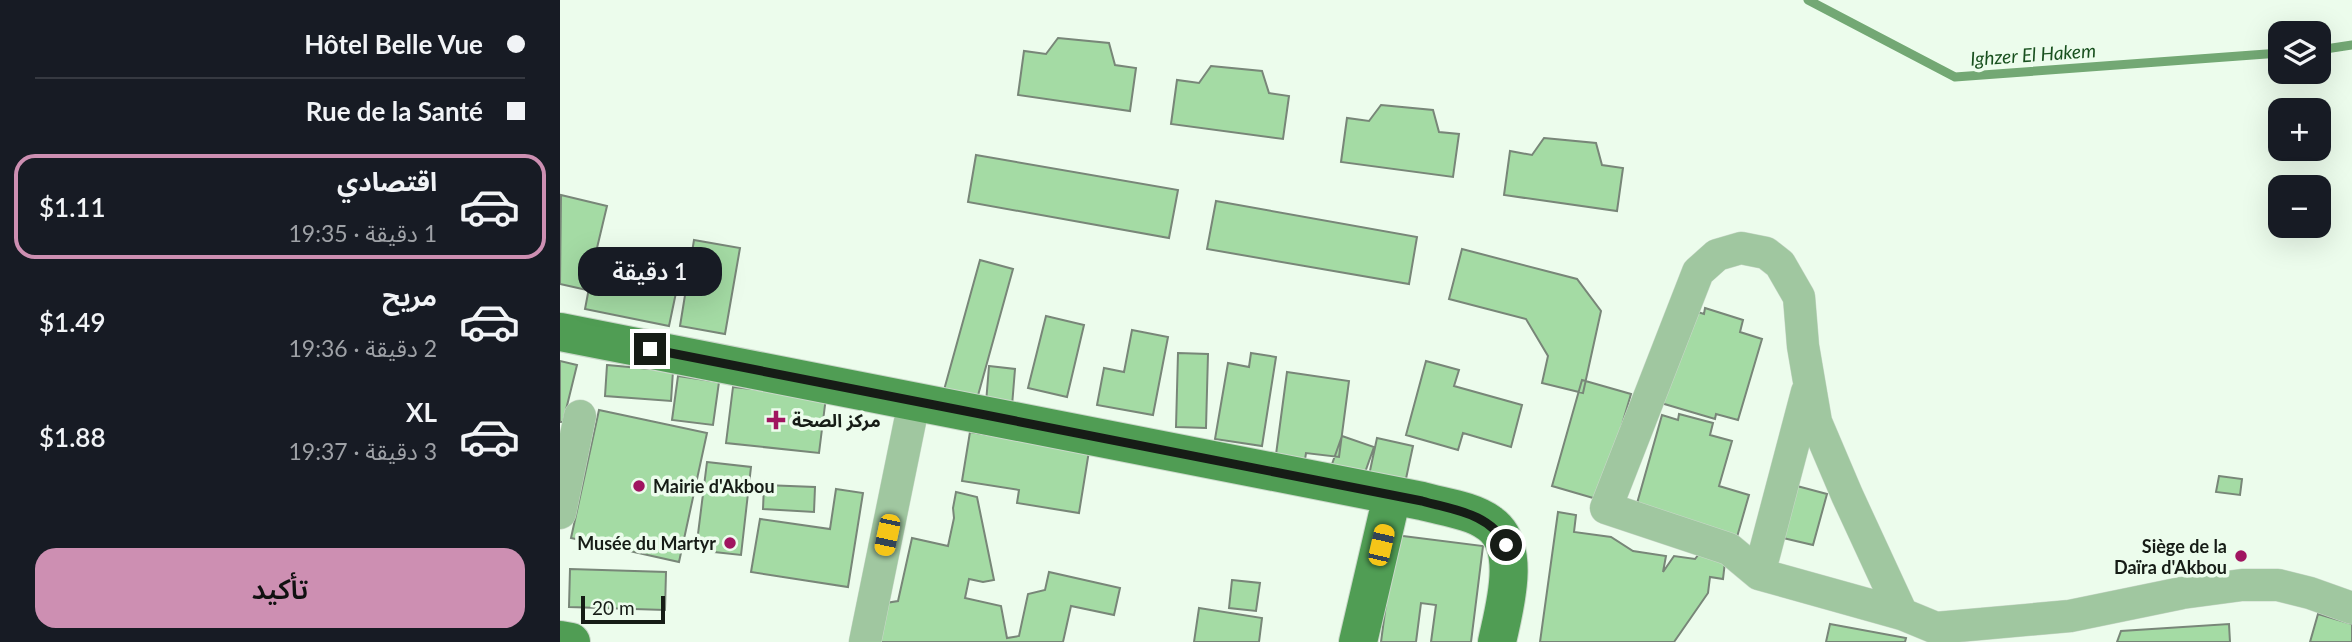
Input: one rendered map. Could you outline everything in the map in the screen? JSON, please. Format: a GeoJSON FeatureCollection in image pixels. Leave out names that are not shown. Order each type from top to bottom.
{"type":"FeatureCollection","features":[{"type":"Feature","properties":{"kind":"main road"},"geometry":{"type":"LineString","coordinates":[[560,332],[1422,501],[1474,516],[1489,523],[1506,545],[1506,603],[1497,642]]}},
{"type":"Feature","properties":{"kind":"main road"},"geometry":{"type":"LineString","coordinates":[[1358,642],[1392,496]]}},
{"type":"Feature","properties":{"kind":"main road"},"geometry":{"type":"LineString","coordinates":[[560,640],[571,642]]}},
{"type":"Feature","properties":{"kind":"street"},"geometry":{"type":"LineString","coordinates":[[1902,614],[1816,422],[1803,346],[1799,297],[1780,264],[1766,253],[1741,248],[1717,255],[1698,272],[1606,508],[1729,549],[1759,574],[1902,614],[1935,635],[2070,616],[2182,593],[2242,585],[2278,585],[2352,608]]}},
{"type":"Feature","properties":{"kind":"street"},"geometry":{"type":"LineString","coordinates":[[1759,574],[1809,383]]}},
{"type":"Feature","properties":{"kind":"street"},"geometry":{"type":"LineString","coordinates":[[865,642],[914,402]]}},
{"type":"Feature","properties":{"kind":"street"},"geometry":{"type":"LineString","coordinates":[[560,513],[580,416]]}},
{"type":"Feature","properties":{"kind":"building"},"geometry":{"type":"Polygon","coordinates":[[[1058,38],[1109,43],[1115,65],[1136,68],[1130,111],[1018,95],[1024,51],[1046,54],[1058,38]]]}},
{"type":"Feature","properties":{"kind":"building"},"geometry":{"type":"Polygon","coordinates":[[[1211,66],[1262,71],[1269,93],[1289,96],[1283,139],[1171,124],[1177,80],[1199,83],[1211,66]]]}},
{"type":"Feature","properties":{"kind":"building"},"geometry":{"type":"Polygon","coordinates":[[[1381,105],[1433,110],[1439,132],[1459,134],[1453,177],[1341,162],[1347,118],[1369,121],[1381,105]]]}},
{"type":"Feature","properties":{"kind":"building"},"geometry":{"type":"Polygon","coordinates":[[[1544,138],[1596,143],[1602,165],[1623,168],[1617,211],[1504,195],[1510,151],[1532,155],[1544,138]]]}},
{"type":"Feature","properties":{"kind":"building"},"geometry":{"type":"Polygon","coordinates":[[[976,155],[1178,190],[1169,238],[968,202],[976,155]]]}},
{"type":"Feature","properties":{"kind":"building"},"geometry":{"type":"Polygon","coordinates":[[[561,195],[607,206],[587,290],[560,284],[561,195]]]}},
{"type":"Feature","properties":{"kind":"building"},"geometry":{"type":"Polygon","coordinates":[[[1216,201],[1417,237],[1409,284],[1207,249],[1216,201]]]}},
{"type":"Feature","properties":{"kind":"building"},"geometry":{"type":"Polygon","coordinates":[[[694,240],[740,248],[725,334],[680,326],[694,240]]]}},
{"type":"Feature","properties":{"kind":"building"},"geometry":{"type":"Polygon","coordinates":[[[1462,249],[1577,279],[1601,311],[1583,393],[1542,383],[1548,356],[1526,319],[1449,299],[1462,249]]]}},
{"type":"Feature","properties":{"kind":"building"},"geometry":{"type":"Polygon","coordinates":[[[980,260],[1013,269],[977,399],[944,390],[980,260]]]}},
{"type":"Feature","properties":{"kind":"building"},"geometry":{"type":"Polygon","coordinates":[[[593,267],[678,283],[669,326],[585,309],[593,267]]]}},
{"type":"Feature","properties":{"kind":"building"},"geometry":{"type":"Polygon","coordinates":[[[1705,308],[1743,320],[1740,332],[1762,339],[1738,420],[1716,414],[1715,419],[1661,403],[1688,309],[1704,314],[1705,308]]]}},
{"type":"Feature","properties":{"kind":"building"},"geometry":{"type":"Polygon","coordinates":[[[1046,316],[1084,325],[1067,397],[1028,388],[1046,316]]]}},
{"type":"Feature","properties":{"kind":"building"},"geometry":{"type":"Polygon","coordinates":[[[1132,330],[1168,337],[1153,415],[1097,405],[1104,368],[1124,372],[1132,330]]]}},
{"type":"Feature","properties":{"kind":"building"},"geometry":{"type":"Polygon","coordinates":[[[1178,353],[1208,354],[1206,428],[1176,427],[1178,353]]]}},
{"type":"Feature","properties":{"kind":"building"},"geometry":{"type":"Polygon","coordinates":[[[1251,353],[1276,357],[1262,446],[1215,439],[1228,363],[1249,367],[1251,353]]]}},
{"type":"Feature","properties":{"kind":"building"},"geometry":{"type":"Polygon","coordinates":[[[560,361],[577,365],[563,422],[560,422],[560,361]]]}},
{"type":"Feature","properties":{"kind":"building"},"geometry":{"type":"Polygon","coordinates":[[[1426,361],[1459,370],[1454,386],[1522,405],[1511,447],[1463,433],[1458,450],[1406,435],[1426,361]]]}},
{"type":"Feature","properties":{"kind":"building"},"geometry":{"type":"Polygon","coordinates":[[[607,365],[673,371],[671,401],[605,396],[607,365]]]}},
{"type":"Feature","properties":{"kind":"building"},"geometry":{"type":"Polygon","coordinates":[[[989,366],[1015,369],[1012,406],[986,403],[989,366]]]}},
{"type":"Feature","properties":{"kind":"building"},"geometry":{"type":"Polygon","coordinates":[[[1287,372],[1349,381],[1339,457],[1306,453],[1304,466],[1275,462],[1287,372]]]}},
{"type":"Feature","properties":{"kind":"building"},"geometry":{"type":"Polygon","coordinates":[[[678,376],[719,382],[713,425],[672,420],[678,376]]]}},
{"type":"Feature","properties":{"kind":"building"},"geometry":{"type":"Polygon","coordinates":[[[1582,380],[1631,394],[1600,500],[1552,486],[1582,380]]]}},
{"type":"Feature","properties":{"kind":"building","name":"مركز الصحة"},"geometry":{"type":"Polygon","coordinates":[[[733,387],[826,397],[819,453],[726,443],[733,387]]]}},
{"type":"Feature","properties":{"kind":"building","name":"Mairie d'Akbou"},"geometry":{"type":"Polygon","coordinates":[[[599,410],[707,433],[679,562],[571,538],[599,410]]]}},
{"type":"Feature","properties":{"kind":"building"},"geometry":{"type":"Polygon","coordinates":[[[1679,414],[1713,423],[1710,435],[1732,441],[1719,486],[1749,495],[1735,544],[1636,507],[1662,415],[1678,420],[1679,414]]]}},
{"type":"Feature","properties":{"kind":"building"},"geometry":{"type":"Polygon","coordinates":[[[970,432],[1089,451],[1079,513],[1017,503],[1019,490],[962,481],[970,432]]]}},
{"type":"Feature","properties":{"kind":"building"},"geometry":{"type":"Polygon","coordinates":[[[1342,436],[1374,447],[1363,478],[1331,467],[1342,436]]]}},
{"type":"Feature","properties":{"kind":"building"},"geometry":{"type":"Polygon","coordinates":[[[1377,438],[1413,446],[1404,488],[1368,480],[1377,438]]]}},
{"type":"Feature","properties":{"kind":"building"},"geometry":{"type":"Polygon","coordinates":[[[707,462],[751,467],[741,555],[696,550],[707,462]]]}},
{"type":"Feature","properties":{"kind":"building"},"geometry":{"type":"Polygon","coordinates":[[[2219,476],[2242,479],[2240,495],[2216,492],[2219,476]]]}},
{"type":"Feature","properties":{"kind":"building"},"geometry":{"type":"Polygon","coordinates":[[[764,485],[815,487],[814,512],[763,509],[764,485]]]}},
{"type":"Feature","properties":{"kind":"building"},"geometry":{"type":"Polygon","coordinates":[[[1797,486],[1827,494],[1813,545],[1783,538],[1797,486]]]}},
{"type":"Feature","properties":{"kind":"building"},"geometry":{"type":"Polygon","coordinates":[[[836,489],[863,493],[848,587],[751,572],[760,519],[830,529],[836,489]]]}},
{"type":"Feature","properties":{"kind":"building"},"geometry":{"type":"Polygon","coordinates":[[[956,492],[977,497],[994,580],[983,582],[969,579],[965,598],[1001,606],[1007,638],[1019,636],[1028,594],[1045,590],[1049,572],[1120,588],[1114,615],[1071,606],[1063,642],[877,642],[886,603],[898,601],[912,538],[948,546],[956,492]]]}},
{"type":"Feature","properties":{"kind":"building"},"geometry":{"type":"Polygon","coordinates":[[[1558,512],[1576,515],[1574,532],[1611,537],[1633,551],[1666,556],[1663,572],[1674,556],[1695,559],[1702,550],[1726,553],[1723,579],[1710,577],[1708,593],[1674,642],[1540,642],[1558,512]]]}},
{"type":"Feature","properties":{"kind":"building"},"geometry":{"type":"Polygon","coordinates":[[[1395,535],[1483,546],[1471,642],[1431,642],[1436,605],[1421,603],[1416,642],[1381,642],[1395,535]]]}},
{"type":"Feature","properties":{"kind":"building"},"geometry":{"type":"Polygon","coordinates":[[[570,569],[666,572],[665,610],[569,607],[570,569]]]}},
{"type":"Feature","properties":{"kind":"building"},"geometry":{"type":"Polygon","coordinates":[[[1232,580],[1260,583],[1256,611],[1229,608],[1232,580]]]}},
{"type":"Feature","properties":{"kind":"building"},"geometry":{"type":"Polygon","coordinates":[[[1199,608],[1262,618],[1259,642],[1194,642],[1199,608]]]}},
{"type":"Feature","properties":{"kind":"building"},"geometry":{"type":"Polygon","coordinates":[[[2318,614],[2352,624],[2352,642],[2310,642],[2318,614]]]}},
{"type":"Feature","properties":{"kind":"building"},"geometry":{"type":"Polygon","coordinates":[[[1830,624],[1906,638],[1905,642],[1826,642],[1830,624]]]}},
{"type":"Feature","properties":{"kind":"building"},"geometry":{"type":"Polygon","coordinates":[[[2229,624],[2230,642],[2117,642],[2121,631],[2229,624]]]}},
{"type":"Feature","properties":{"kind":"waterway","name":"Ighzer El Hakem"},"geometry":{"type":"LineString","coordinates":[[1808,0],[1955,77],[2268,54]]}},
{"type":"Feature","properties":{"kind":"waterway","name":"Ighzer El Hakem"},"geometry":{"type":"LineString","coordinates":[[2331,48],[2352,45]]}},
{"type":"Feature","properties":{"kind":"place","name":"مركز الصحة"},"geometry":{"type":"Point","coordinates":[776,420]}},
{"type":"Feature","properties":{"kind":"place","name":"Mairie d'Akbou"},"geometry":{"type":"Point","coordinates":[639,486]}},
{"type":"Feature","properties":{"kind":"place","name":"Musée du Martyr"},"geometry":{"type":"Point","coordinates":[730,543]}},
{"type":"Feature","properties":{"kind":"place","name":"Siège de la Daïra d'Akbou"},"geometry":{"type":"Point","coordinates":[2241,556]}},
{"type":"Feature","properties":{"kind":"route"},"geometry":{"type":"LineString","coordinates":[[650,349],[1422,501],[1489,523],[1506,545]]}}]}
